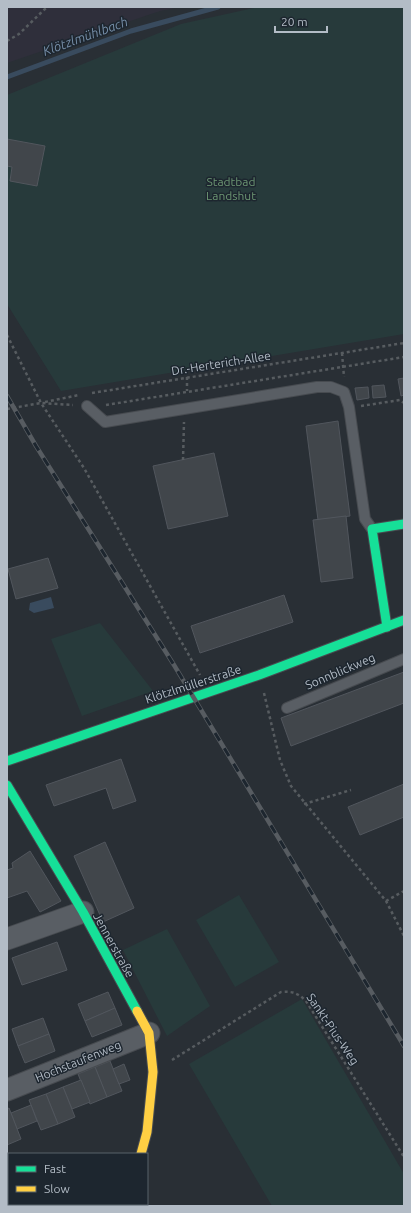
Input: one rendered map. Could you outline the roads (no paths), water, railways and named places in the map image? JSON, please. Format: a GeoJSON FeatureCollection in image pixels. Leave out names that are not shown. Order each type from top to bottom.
{"type":"FeatureCollection","features":[{"type":"Feature","properties":{"kind":"street"},"geometry":{"type":"LineString","coordinates":[[387,627],[372,529],[404,524]]}},
{"type":"Feature","properties":{"kind":"street","name":"Klötzlmüllerstraße"},"geometry":{"type":"LineString","coordinates":[[7,761],[259,675],[404,620]]}},
{"type":"Feature","properties":{"kind":"street","name":"Jennerstraße"},"geometry":{"type":"LineString","coordinates":[[7,784],[82,912],[149,1033],[152,1072],[147,1132],[141,1153]]}},
{"type":"Feature","properties":{"kind":"street"},"geometry":{"type":"LineString","coordinates":[[7,939],[82,912]]}},
{"type":"Feature","properties":{"kind":"street","name":"Hochstaufenweg"},"geometry":{"type":"LineString","coordinates":[[7,1090],[149,1033]]}},
{"type":"Feature","properties":{"kind":"lane"},"geometry":{"type":"LineString","coordinates":[[87,406],[105,422],[317,387],[331,387],[344,392],[349,408],[365,519],[372,529]]}},
{"type":"Feature","properties":{"kind":"lane","name":"Sonnblickweg"},"geometry":{"type":"LineString","coordinates":[[287,708],[404,659]]}},
{"type":"Feature","properties":{"kind":"waterway","name":"Klötzlmühlbach"},"geometry":{"type":"LineString","coordinates":[[7,77],[131,31],[218,7]]}},
{"type":"Feature","properties":{"kind":"railway"},"geometry":{"type":"LineString","coordinates":[[7,396],[36,446],[174,665],[404,1046]]}},
{"type":"Feature","properties":{"kind":"park label","name":"Stadtbad Landshut"},"geometry":{"type":"Point","coordinates":[231,188]}}]}
